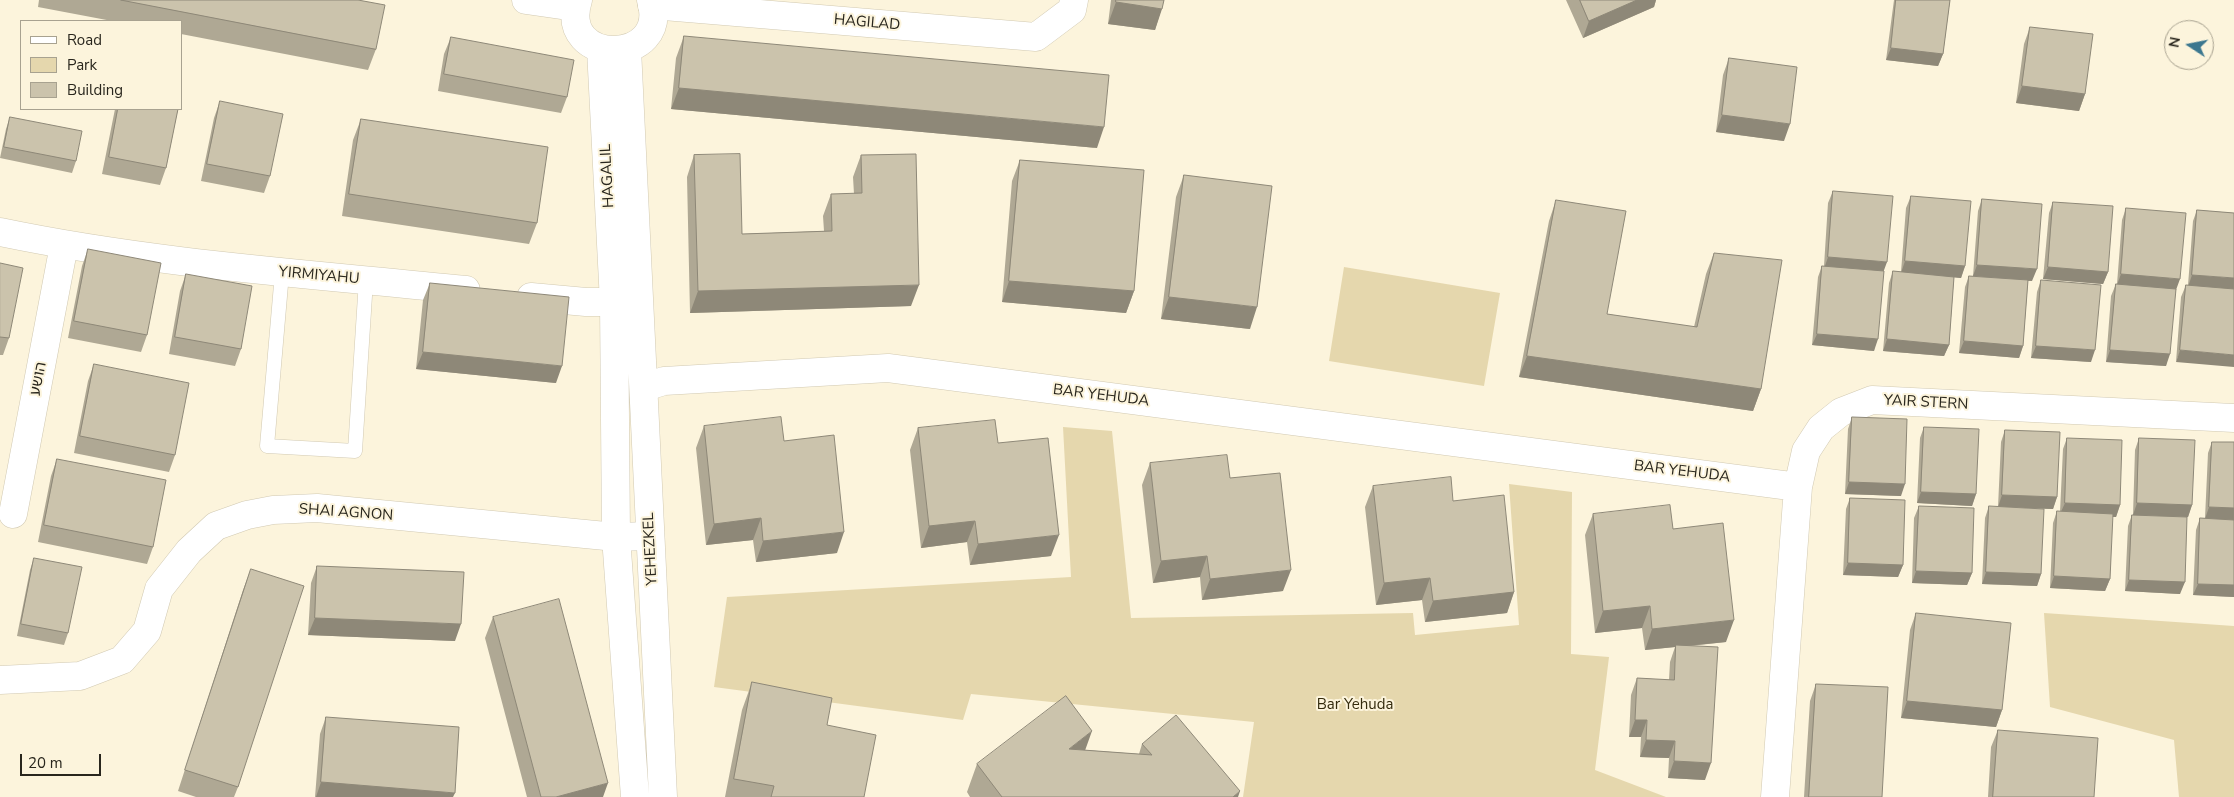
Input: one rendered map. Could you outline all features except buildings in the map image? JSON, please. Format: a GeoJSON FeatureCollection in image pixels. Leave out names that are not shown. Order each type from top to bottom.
{"type":"FeatureCollection","features":[{"type":"Feature","properties":{"kind":"street"},"geometry":{"type":"LineString","coordinates":[[526,0],[576,4],[576,20],[581,33],[589,43],[614,49],[637,44],[650,27],[653,16],[652,2]]}},
{"type":"Feature","properties":{"kind":"street","name":"HAGILAD"},"geometry":{"type":"LineString","coordinates":[[652,2],[1036,37],[1073,5]]}},
{"type":"Feature","properties":{"kind":"street","name":"HAGALIL"},"geometry":{"type":"LineString","coordinates":[[614,49],[627,302]]}},
{"type":"Feature","properties":{"kind":"street","name":"YIRMIYAHU"},"geometry":{"type":"LineString","coordinates":[[0,232],[64,245],[282,273],[586,302],[627,302]]}},
{"type":"Feature","properties":{"kind":"street","name":"הושע"},"geometry":{"type":"LineString","coordinates":[[13,514],[64,245]]}},
{"type":"Feature","properties":{"kind":"street"},"geometry":{"type":"LineString","coordinates":[[627,302],[616,537],[635,797]]}},
{"type":"Feature","properties":{"kind":"street","name":"YEHEZKEL"},"geometry":{"type":"LineString","coordinates":[[627,302],[644,391],[663,797]]}},
{"type":"Feature","properties":{"kind":"street","name":"BAR YEHUDA"},"geometry":{"type":"LineString","coordinates":[[644,391],[651,385],[664,380],[888,368],[1798,487]]}},
{"type":"Feature","properties":{"kind":"street","name":"YAIR STERN"},"geometry":{"type":"LineString","coordinates":[[1775,797],[1798,487],[1806,451],[1822,428],[1841,412],[1872,400],[2234,418]]}},
{"type":"Feature","properties":{"kind":"street","name":"SHAI AGNON"},"geometry":{"type":"LineString","coordinates":[[0,680],[80,676],[122,660],[147,632],[159,590],[189,551],[216,526],[247,515],[273,510],[318,508],[616,537],[650,536]]}},
{"type":"Feature","properties":{"kind":"lane"},"geometry":{"type":"LineString","coordinates":[[282,273],[267,446],[355,451],[366,280]]}},
{"type":"Feature","properties":{"kind":"green space"},"geometry":{"type":"Polygon","coordinates":[[[1344,267],[1500,293],[1484,386],[1329,361],[1344,267]]]}},
{"type":"Feature","properties":{"kind":"green space","name":"Bar Yehuda"},"geometry":{"type":"Polygon","coordinates":[[[1063,427],[1112,431],[1131,618],[1413,613],[1415,635],[1519,625],[1509,484],[1572,492],[1571,654],[1609,657],[1595,770],[1666,797],[1243,797],[1254,722],[971,694],[963,720],[714,687],[727,597],[1071,577],[1063,427]]]}},
{"type":"Feature","properties":{"kind":"green space"},"geometry":{"type":"Polygon","coordinates":[[[2044,613],[2234,626],[2234,797],[2179,797],[2174,740],[2050,707],[2044,613]]]}}]}
